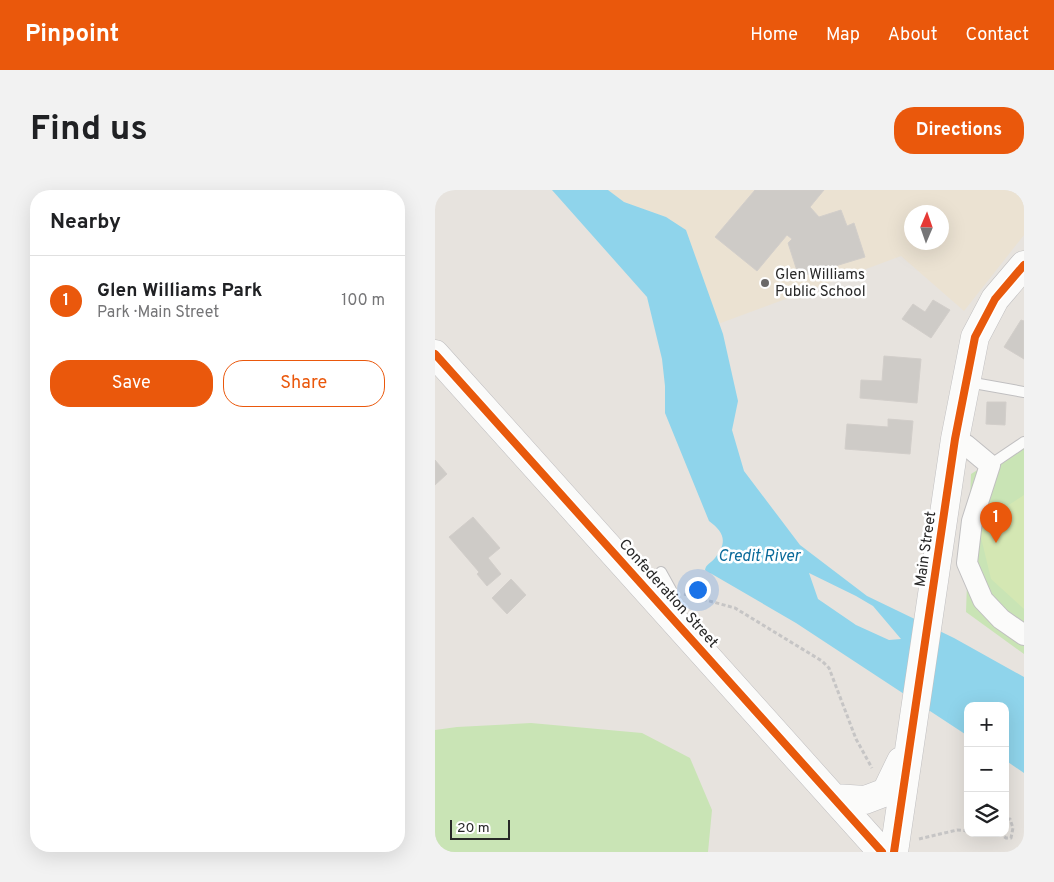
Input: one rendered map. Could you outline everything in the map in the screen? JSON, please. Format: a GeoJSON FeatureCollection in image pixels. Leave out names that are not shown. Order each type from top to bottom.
{"type":"FeatureCollection","features":[{"type":"Feature","properties":{"kind":"main road","name":"Main Street"},"geometry":{"type":"LineString","coordinates":[[894,852],[955,439],[975,337],[995,299],[1024,265]]}},
{"type":"Feature","properties":{"kind":"main road","name":"Confederation Street"},"geometry":{"type":"LineString","coordinates":[[435,354],[663,595],[881,852]]}},
{"type":"Feature","properties":{"kind":"main road"},"geometry":{"type":"LineString","coordinates":[[834,798],[865,800],[886,792],[911,739]]}},
{"type":"Feature","properties":{"kind":"street"},"geometry":{"type":"LineString","coordinates":[[955,439],[990,465],[972,521],[967,563],[983,600],[1001,619],[1024,635]]}},
{"type":"Feature","properties":{"kind":"lane"},"geometry":{"type":"LineString","coordinates":[[966,382],[1024,392]]}},
{"type":"Feature","properties":{"kind":"lane"},"geometry":{"type":"LineString","coordinates":[[990,465],[1024,442]]}},
{"type":"Feature","properties":{"kind":"lane"},"geometry":{"type":"LineString","coordinates":[[661,572],[663,595]]}},
{"type":"Feature","properties":{"kind":"path"},"geometry":{"type":"LineString","coordinates":[[663,595],[735,608],[821,661],[829,668],[856,739],[875,774]]}},
{"type":"Feature","properties":{"kind":"path"},"geometry":{"type":"LineString","coordinates":[[1005,837],[1011,838],[1013,828],[1009,819]]}},
{"type":"Feature","properties":{"kind":"shaded area","name":"Glen Williams Public School"},"geometry":{"type":"Polygon","coordinates":[[[608,190],[1024,190],[1024,235],[964,311],[901,256],[718,324],[686,230],[666,217],[624,202],[608,190]]]}},
{"type":"Feature","properties":{"kind":"green space"},"geometry":{"type":"Polygon","coordinates":[[[1024,441],[1024,654],[966,612],[971,474],[1024,441]]]}},
{"type":"Feature","properties":{"kind":"green space"},"geometry":{"type":"Polygon","coordinates":[[[1024,495],[1024,609],[991,579],[978,525],[1024,495]]]}},
{"type":"Feature","properties":{"kind":"green space"},"geometry":{"type":"Polygon","coordinates":[[[531,723],[642,733],[690,758],[712,810],[708,852],[435,852],[435,730],[531,723]]]}},
{"type":"Feature","properties":{"kind":"water","name":"Credit River"},"geometry":{"type":"Polygon","coordinates":[[[552,190],[608,190],[624,202],[666,217],[686,230],[723,334],[738,401],[732,430],[744,471],[800,545],[867,596],[954,638],[1024,677],[1024,773],[1009,763],[1009,702],[964,702],[964,733],[796,623],[705,570],[706,566],[722,547],[723,538],[718,529],[709,521],[665,413],[662,359],[647,297],[552,190]],[[809,573],[818,599],[856,625],[889,640],[901,639],[873,606],[809,573]]]}},
{"type":"Feature","properties":{"kind":"building"},"geometry":{"type":"Polygon","coordinates":[[[755,190],[824,190],[810,207],[819,217],[841,210],[847,226],[854,223],[865,257],[799,277],[788,243],[792,239],[787,235],[757,271],[715,237],[755,190]]]}},
{"type":"Feature","properties":{"kind":"building"},"geometry":{"type":"Polygon","coordinates":[[[933,300],[950,310],[931,338],[902,319],[913,304],[925,312],[933,300]]]}},
{"type":"Feature","properties":{"kind":"building"},"geometry":{"type":"Polygon","coordinates":[[[1021,320],[1024,321],[1024,359],[1004,347],[1021,320]]]}},
{"type":"Feature","properties":{"kind":"building"},"geometry":{"type":"Polygon","coordinates":[[[884,356],[921,359],[917,403],[860,398],[861,380],[882,381],[884,356]]]}},
{"type":"Feature","properties":{"kind":"building"},"geometry":{"type":"Polygon","coordinates":[[[987,402],[1006,402],[1005,425],[986,424],[987,402]]]}},
{"type":"Feature","properties":{"kind":"building"},"geometry":{"type":"Polygon","coordinates":[[[888,419],[913,421],[910,454],[845,449],[847,424],[888,427],[888,419]]]}},
{"type":"Feature","properties":{"kind":"building"},"geometry":{"type":"Polygon","coordinates":[[[435,460],[447,474],[435,485],[435,460]]]}},
{"type":"Feature","properties":{"kind":"building"},"geometry":{"type":"Polygon","coordinates":[[[473,517],[500,548],[488,558],[501,574],[487,586],[477,574],[479,572],[449,537],[473,517]]]}},
{"type":"Feature","properties":{"kind":"building"},"geometry":{"type":"Polygon","coordinates":[[[511,579],[526,595],[507,614],[492,598],[511,579]]]}},
{"type":"Feature","properties":{"kind":"cycle path"},"geometry":{"type":"LineString","coordinates":[[894,852],[955,439],[975,337],[995,299],[1024,265]]}},
{"type":"Feature","properties":{"kind":"cycle path"},"geometry":{"type":"LineString","coordinates":[[435,354],[882,852]]}},
{"type":"Feature","properties":{"kind":"place","name":"Glen Williams Public School"},"geometry":{"type":"Point","coordinates":[765,283]}},
{"type":"Feature","properties":{"kind":"place","name":"Glen Williams Park"},"geometry":{"type":"Point","coordinates":[996,543]}}]}
